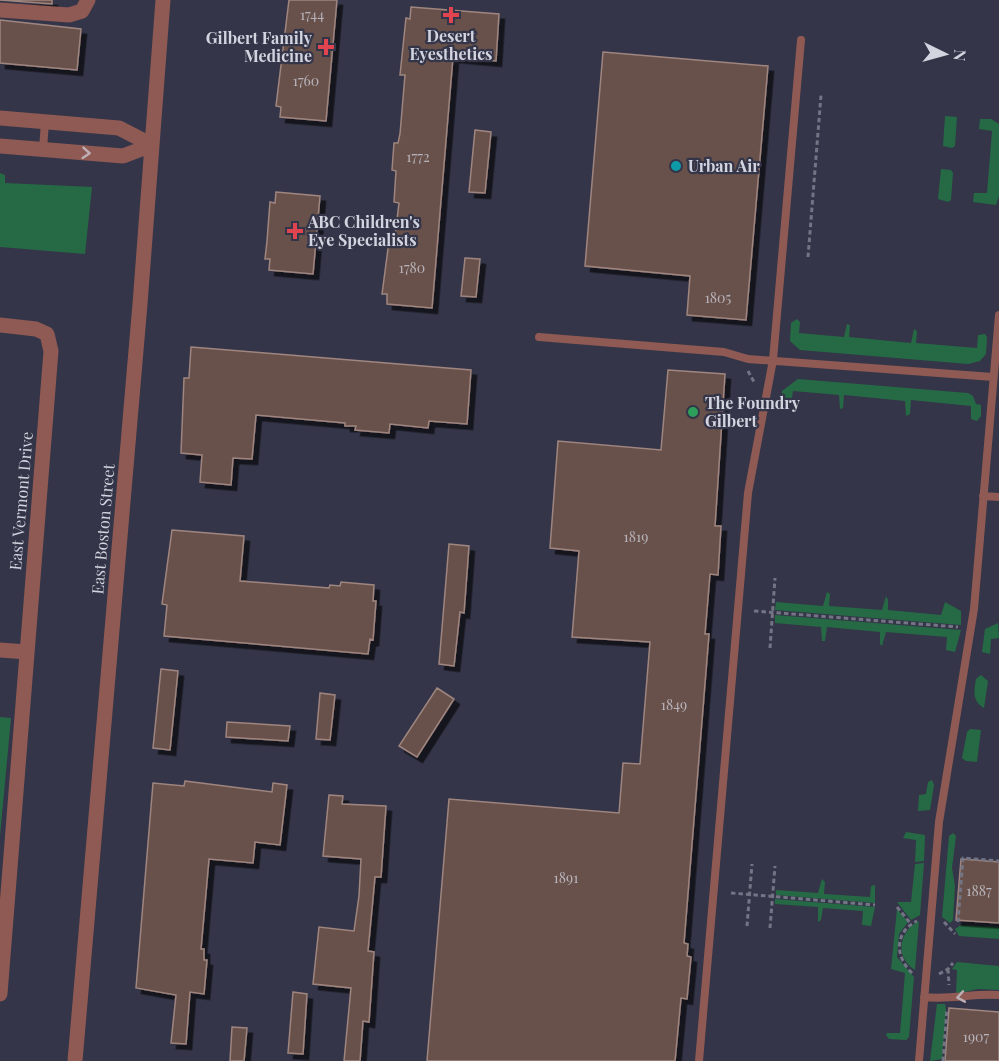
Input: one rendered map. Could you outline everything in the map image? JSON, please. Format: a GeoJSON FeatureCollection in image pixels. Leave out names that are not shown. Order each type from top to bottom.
{"type":"FeatureCollection","features":[{"type":"Feature","properties":{"kind":"street","name":"East Boston Street"},"geometry":{"type":"LineString","coordinates":[[75,1061],[140,304],[163,0]]}},
{"type":"Feature","properties":{"kind":"street"},"geometry":{"type":"LineString","coordinates":[[0,10],[69,15],[85,5]]}},
{"type":"Feature","properties":{"kind":"street"},"geometry":{"type":"LineString","coordinates":[[0,118],[119,128],[152,145]]}},
{"type":"Feature","properties":{"kind":"street"},"geometry":{"type":"LineString","coordinates":[[0,146],[123,156],[152,145]]}},
{"type":"Feature","properties":{"kind":"street","name":"East Vermont Drive"},"geometry":{"type":"LineString","coordinates":[[0,325],[36,328],[47,334],[51,351],[0,994]]}},
{"type":"Feature","properties":{"kind":"street"},"geometry":{"type":"LineString","coordinates":[[0,650],[27,652]]}},
{"type":"Feature","properties":{"kind":"lane"},"geometry":{"type":"LineString","coordinates":[[699,1061],[748,493],[773,360],[801,40]]}},
{"type":"Feature","properties":{"kind":"lane"},"geometry":{"type":"LineString","coordinates":[[43,149],[45,122]]}},
{"type":"Feature","properties":{"kind":"lane"},"geometry":{"type":"LineString","coordinates":[[919,1061],[939,822],[972,628],[999,315]]}},
{"type":"Feature","properties":{"kind":"lane"},"geometry":{"type":"LineString","coordinates":[[539,337],[724,352],[748,358],[993,377]]}},
{"type":"Feature","properties":{"kind":"lane"},"geometry":{"type":"LineString","coordinates":[[983,496],[999,497]]}},
{"type":"Feature","properties":{"kind":"lane"},"geometry":{"type":"LineString","coordinates":[[924,997],[948,999],[975,994],[999,995]]}},
{"type":"Feature","properties":{"kind":"path"},"geometry":{"type":"LineString","coordinates":[[808,257],[821,95]]}},
{"type":"Feature","properties":{"kind":"path"},"geometry":{"type":"LineString","coordinates":[[748,370],[754,382]]}},
{"type":"Feature","properties":{"kind":"path"},"geometry":{"type":"LineString","coordinates":[[770,648],[775,578]]}},
{"type":"Feature","properties":{"kind":"path"},"geometry":{"type":"LineString","coordinates":[[754,611],[972,628]]}},
{"type":"Feature","properties":{"kind":"path"},"geometry":{"type":"LineString","coordinates":[[958,922],[963,858],[999,861]]}},
{"type":"Feature","properties":{"kind":"path"},"geometry":{"type":"LineString","coordinates":[[747,926],[752,864]]}},
{"type":"Feature","properties":{"kind":"path"},"geometry":{"type":"LineString","coordinates":[[770,928],[775,866]]}},
{"type":"Feature","properties":{"kind":"path"},"geometry":{"type":"LineString","coordinates":[[731,893],[875,905]]}},
{"type":"Feature","properties":{"kind":"path"},"geometry":{"type":"LineString","coordinates":[[897,907],[911,924]]}},
{"type":"Feature","properties":{"kind":"path"},"geometry":{"type":"LineString","coordinates":[[912,973],[901,960],[899,946],[902,933],[917,921]]}},
{"type":"Feature","properties":{"kind":"path"},"geometry":{"type":"LineString","coordinates":[[943,922],[955,934]]}},
{"type":"Feature","properties":{"kind":"path"},"geometry":{"type":"LineString","coordinates":[[939,974],[948,969],[952,963]]}},
{"type":"Feature","properties":{"kind":"path"},"geometry":{"type":"LineString","coordinates":[[948,969],[949,993]]}},
{"type":"Feature","properties":{"kind":"path"},"geometry":{"type":"LineString","coordinates":[[943,1061],[948,1005]]}},
{"type":"Feature","properties":{"kind":"green space"},"geometry":{"type":"Polygon","coordinates":[[[945,116],[957,117],[955,146],[952,148],[943,146],[945,116]]]}},
{"type":"Feature","properties":{"kind":"green space"},"geometry":{"type":"Polygon","coordinates":[[[980,119],[991,119],[999,124],[999,196],[996,205],[973,202],[974,193],[987,193],[992,131],[979,129],[980,119]]]}},
{"type":"Feature","properties":{"kind":"green space"},"geometry":{"type":"Polygon","coordinates":[[[941,169],[951,170],[953,173],[951,200],[948,202],[938,199],[941,169]]]}},
{"type":"Feature","properties":{"kind":"green space"},"geometry":{"type":"Polygon","coordinates":[[[0,173],[5,175],[5,183],[92,187],[85,254],[0,247],[0,173]]]}},
{"type":"Feature","properties":{"kind":"green space"},"geometry":{"type":"Polygon","coordinates":[[[797,319],[800,322],[799,333],[844,337],[847,324],[850,325],[849,337],[911,343],[914,329],[917,331],[916,343],[977,348],[978,335],[985,334],[987,337],[986,354],[980,361],[968,364],[800,350],[790,341],[791,323],[797,319]]]}},
{"type":"Feature","properties":{"kind":"green space"},"geometry":{"type":"Polygon","coordinates":[[[798,379],[968,393],[973,396],[976,404],[981,405],[981,416],[977,421],[971,419],[971,406],[911,400],[910,414],[906,416],[905,401],[844,395],[843,408],[840,409],[839,395],[793,391],[791,404],[782,403],[782,391],[798,379]]]}},
{"type":"Feature","properties":{"kind":"green space"},"geometry":{"type":"Polygon","coordinates":[[[827,592],[830,594],[829,606],[882,610],[886,596],[888,610],[941,615],[945,602],[961,611],[961,625],[775,610],[776,602],[823,606],[827,592]]]}},
{"type":"Feature","properties":{"kind":"green space"},"geometry":{"type":"Polygon","coordinates":[[[775,615],[961,630],[955,652],[946,650],[947,637],[886,632],[882,646],[880,632],[827,627],[825,641],[822,641],[821,627],[775,623],[775,615]]]}},
{"type":"Feature","properties":{"kind":"green space"},"geometry":{"type":"Polygon","coordinates":[[[998,623],[999,638],[991,639],[990,654],[982,652],[985,629],[998,623]]]}},
{"type":"Feature","properties":{"kind":"green space"},"geometry":{"type":"Polygon","coordinates":[[[981,675],[988,681],[984,708],[977,702],[975,695],[976,679],[981,675]]]}},
{"type":"Feature","properties":{"kind":"green space"},"geometry":{"type":"Polygon","coordinates":[[[0,717],[11,718],[0,836],[0,717]]]}},
{"type":"Feature","properties":{"kind":"green space"},"geometry":{"type":"Polygon","coordinates":[[[970,729],[981,730],[977,762],[966,761],[962,758],[967,732],[970,729]]]}},
{"type":"Feature","properties":{"kind":"green space"},"geometry":{"type":"Polygon","coordinates":[[[932,780],[934,785],[930,810],[918,811],[919,795],[926,794],[928,782],[932,780]]]}},
{"type":"Feature","properties":{"kind":"green space"},"geometry":{"type":"Polygon","coordinates":[[[906,832],[925,835],[924,861],[915,862],[916,840],[903,838],[906,832]]]}},
{"type":"Feature","properties":{"kind":"green space"},"geometry":{"type":"Polygon","coordinates":[[[953,833],[956,836],[952,868],[955,886],[953,920],[950,923],[942,917],[949,836],[953,833]]]}},
{"type":"Feature","properties":{"kind":"green space"},"geometry":{"type":"Polygon","coordinates":[[[924,863],[920,915],[911,920],[897,902],[911,902],[915,864],[924,863]]]}},
{"type":"Feature","properties":{"kind":"green space"},"geometry":{"type":"Polygon","coordinates":[[[822,879],[825,882],[824,894],[870,897],[871,886],[875,885],[875,903],[776,895],[776,890],[818,893],[822,879]]]}},
{"type":"Feature","properties":{"kind":"green space"},"geometry":{"type":"Polygon","coordinates":[[[775,899],[875,907],[871,926],[862,925],[863,911],[823,908],[821,920],[818,922],[818,907],[775,904],[775,899]]]}},
{"type":"Feature","properties":{"kind":"green space"},"geometry":{"type":"Polygon","coordinates":[[[897,909],[908,922],[899,934],[897,957],[914,977],[909,1037],[906,1040],[889,1039],[886,1035],[887,1033],[900,1033],[905,973],[891,969],[897,909]]]}},
{"type":"Feature","properties":{"kind":"green space"},"geometry":{"type":"Polygon","coordinates":[[[919,921],[915,970],[904,958],[902,944],[907,931],[919,921]]]}},
{"type":"Feature","properties":{"kind":"green space"},"geometry":{"type":"Polygon","coordinates":[[[961,925],[999,927],[999,939],[959,936],[955,929],[961,925]]]}},
{"type":"Feature","properties":{"kind":"green space"},"geometry":{"type":"Polygon","coordinates":[[[957,962],[999,966],[999,990],[978,989],[956,994],[957,970],[952,969],[957,962]]]}},
{"type":"Feature","properties":{"kind":"green space"},"geometry":{"type":"Polygon","coordinates":[[[937,1004],[945,1004],[946,1009],[942,1059],[930,1061],[937,1004]]]}},
{"type":"Feature","properties":{"kind":"building"},"geometry":{"type":"Polygon","coordinates":[[[0,0],[52,0],[52,4],[0,0]]]}},
{"type":"Feature","properties":{"kind":"building"},"geometry":{"type":"Polygon","coordinates":[[[289,0],[337,0],[326,121],[280,117],[281,107],[276,106],[289,0]]]}},
{"type":"Feature","properties":{"kind":"building"},"geometry":{"type":"Polygon","coordinates":[[[411,7],[499,14],[496,61],[453,57],[432,308],[387,304],[387,294],[382,294],[390,234],[395,235],[399,203],[394,202],[396,171],[392,170],[394,143],[398,143],[400,134],[405,75],[400,75],[406,18],[410,19],[411,7]]]}},
{"type":"Feature","properties":{"kind":"building"},"geometry":{"type":"Polygon","coordinates":[[[0,20],[81,29],[77,70],[0,63],[0,20]]]}},
{"type":"Feature","properties":{"kind":"building","name":"Urban Air"},"geometry":{"type":"Polygon","coordinates":[[[603,52],[768,66],[746,320],[687,315],[690,276],[585,266],[603,52]]]}},
{"type":"Feature","properties":{"kind":"building"},"geometry":{"type":"Polygon","coordinates":[[[475,130],[491,132],[485,193],[469,192],[475,130]]]}},
{"type":"Feature","properties":{"kind":"building","name":"ABC Children's Eye Specialists"},"geometry":{"type":"Polygon","coordinates":[[[276,192],[320,196],[313,274],[269,270],[270,259],[265,259],[270,202],[275,203],[276,192]]]}},
{"type":"Feature","properties":{"kind":"building"},"geometry":{"type":"Polygon","coordinates":[[[465,258],[480,259],[476,297],[461,296],[465,258]]]}},
{"type":"Feature","properties":{"kind":"building"},"geometry":{"type":"Polygon","coordinates":[[[191,347],[471,370],[467,424],[429,421],[428,428],[390,424],[389,433],[355,430],[356,426],[345,426],[345,423],[256,415],[252,459],[233,458],[231,485],[200,482],[202,455],[181,453],[184,378],[189,378],[191,347]]]}},
{"type":"Feature","properties":{"kind":"building"},"geometry":{"type":"Polygon","coordinates":[[[668,370],[725,374],[715,526],[721,526],[718,575],[710,574],[705,634],[709,634],[684,943],[688,944],[687,956],[691,957],[687,999],[681,998],[675,1061],[427,1061],[449,799],[619,813],[623,763],[640,764],[650,642],[572,637],[579,551],[550,548],[558,441],[661,450],[668,370]]]}},
{"type":"Feature","properties":{"kind":"building"},"geometry":{"type":"Polygon","coordinates":[[[172,530],[244,536],[240,581],[329,588],[330,585],[340,586],[341,582],[374,585],[373,601],[376,601],[373,640],[370,639],[368,654],[164,636],[167,605],[162,604],[172,530]]]}},
{"type":"Feature","properties":{"kind":"building"},"geometry":{"type":"Polygon","coordinates":[[[449,544],[469,546],[464,613],[460,612],[454,666],[439,664],[449,544]]]}},
{"type":"Feature","properties":{"kind":"building"},"geometry":{"type":"Polygon","coordinates":[[[161,669],[178,671],[170,750],[153,748],[161,669]]]}},
{"type":"Feature","properties":{"kind":"building"},"geometry":{"type":"Polygon","coordinates":[[[437,688],[454,699],[417,757],[399,746],[437,688]]]}},
{"type":"Feature","properties":{"kind":"building"},"geometry":{"type":"Polygon","coordinates":[[[320,693],[335,695],[330,740],[316,739],[320,693]]]}},
{"type":"Feature","properties":{"kind":"building"},"geometry":{"type":"Polygon","coordinates":[[[227,722],[290,726],[288,741],[226,737],[227,722]]]}},
{"type":"Feature","properties":{"kind":"building"},"geometry":{"type":"Polygon","coordinates":[[[185,781],[272,792],[273,783],[287,785],[280,845],[255,842],[253,863],[209,859],[201,949],[204,949],[204,960],[207,960],[204,994],[190,992],[186,1044],[171,1043],[176,995],[136,988],[153,783],[184,786],[185,781]]]}},
{"type":"Feature","properties":{"kind":"building"},"geometry":{"type":"Polygon","coordinates":[[[329,795],[343,796],[342,804],[386,806],[381,877],[375,877],[368,951],[374,952],[369,1022],[363,1021],[360,1061],[344,1061],[351,988],[313,984],[319,927],[354,931],[359,896],[361,859],[323,856],[329,795]]]}},
{"type":"Feature","properties":{"kind":"building"},"geometry":{"type":"Polygon","coordinates":[[[961,859],[999,862],[999,923],[956,920],[961,859]]]}},
{"type":"Feature","properties":{"kind":"building"},"geometry":{"type":"Polygon","coordinates":[[[293,992],[307,994],[303,1054],[288,1053],[293,992]]]}},
{"type":"Feature","properties":{"kind":"building"},"geometry":{"type":"Polygon","coordinates":[[[949,1008],[999,1012],[999,1061],[945,1061],[949,1008]]]}},
{"type":"Feature","properties":{"kind":"building"},"geometry":{"type":"Polygon","coordinates":[[[232,1027],[247,1028],[244,1061],[230,1061],[232,1027]]]}},
{"type":"Feature","properties":{"kind":"place","name":"Desert Eyesthetics"},"geometry":{"type":"Point","coordinates":[451,15]}},
{"type":"Feature","properties":{"kind":"place","name":"Gilbert Family Medicine"},"geometry":{"type":"Point","coordinates":[326,47]}},
{"type":"Feature","properties":{"kind":"place","name":"Urban Air"},"geometry":{"type":"Point","coordinates":[676,166]}},
{"type":"Feature","properties":{"kind":"place","name":"ABC Children's Eye Specialists"},"geometry":{"type":"Point","coordinates":[295,231]}},
{"type":"Feature","properties":{"kind":"place","name":"The Foundry Gilbert"},"geometry":{"type":"Point","coordinates":[693,412]}}]}
